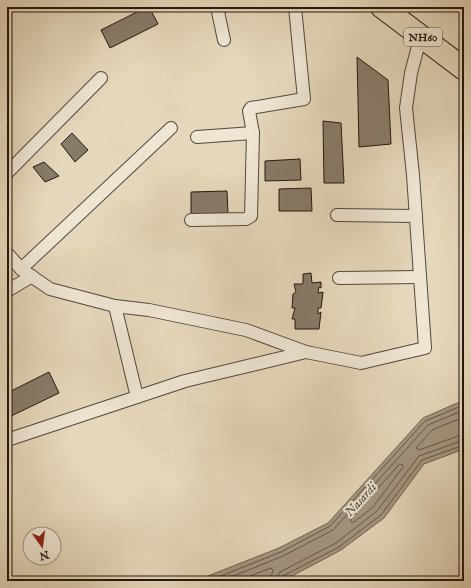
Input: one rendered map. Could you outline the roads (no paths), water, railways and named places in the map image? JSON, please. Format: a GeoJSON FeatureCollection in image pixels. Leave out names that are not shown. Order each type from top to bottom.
{"type":"FeatureCollection","features":[{"type":"Feature","properties":{"kind":"highway","name":"NH60"},"geometry":{"type":"LineString","coordinates":[[382,7],[464,69]]}},
{"type":"Feature","properties":{"kind":"highway","name":"NH60"},"geometry":{"type":"LineString","coordinates":[[406,7],[464,52]]}},
{"type":"Feature","properties":{"kind":"street"},"geometry":{"type":"LineString","coordinates":[[216,7],[224,40]]}},
{"type":"Feature","properties":{"kind":"street"},"geometry":{"type":"LineString","coordinates":[[191,220],[246,219],[251,216],[253,133],[248,114],[251,108],[304,99],[295,7]]}},
{"type":"Feature","properties":{"kind":"street"},"geometry":{"type":"LineString","coordinates":[[7,253],[21,269],[50,288],[115,306],[149,310],[246,330],[306,352],[361,363],[425,348],[416,216],[406,108],[411,73],[421,35]]}},
{"type":"Feature","properties":{"kind":"street"},"geometry":{"type":"LineString","coordinates":[[7,173],[101,78]]}},
{"type":"Feature","properties":{"kind":"street"},"geometry":{"type":"LineString","coordinates":[[21,269],[171,128]]}},
{"type":"Feature","properties":{"kind":"street"},"geometry":{"type":"LineString","coordinates":[[197,137],[253,133]]}},
{"type":"Feature","properties":{"kind":"street"},"geometry":{"type":"LineString","coordinates":[[337,215],[416,216]]}},
{"type":"Feature","properties":{"kind":"street"},"geometry":{"type":"LineString","coordinates":[[7,291],[32,276]]}},
{"type":"Feature","properties":{"kind":"street"},"geometry":{"type":"LineString","coordinates":[[339,278],[420,277]]}},
{"type":"Feature","properties":{"kind":"street"},"geometry":{"type":"LineString","coordinates":[[115,306],[137,397]]}},
{"type":"Feature","properties":{"kind":"street"},"geometry":{"type":"LineString","coordinates":[[7,440],[185,381],[306,352]]}},
{"type":"Feature","properties":{"kind":"water","name":"Nasardi"},"geometry":{"type":"Polygon","coordinates":[[[464,400],[464,449],[424,464],[384,518],[341,550],[281,581],[195,581],[279,548],[328,523],[423,418],[464,400]]]}}]}
